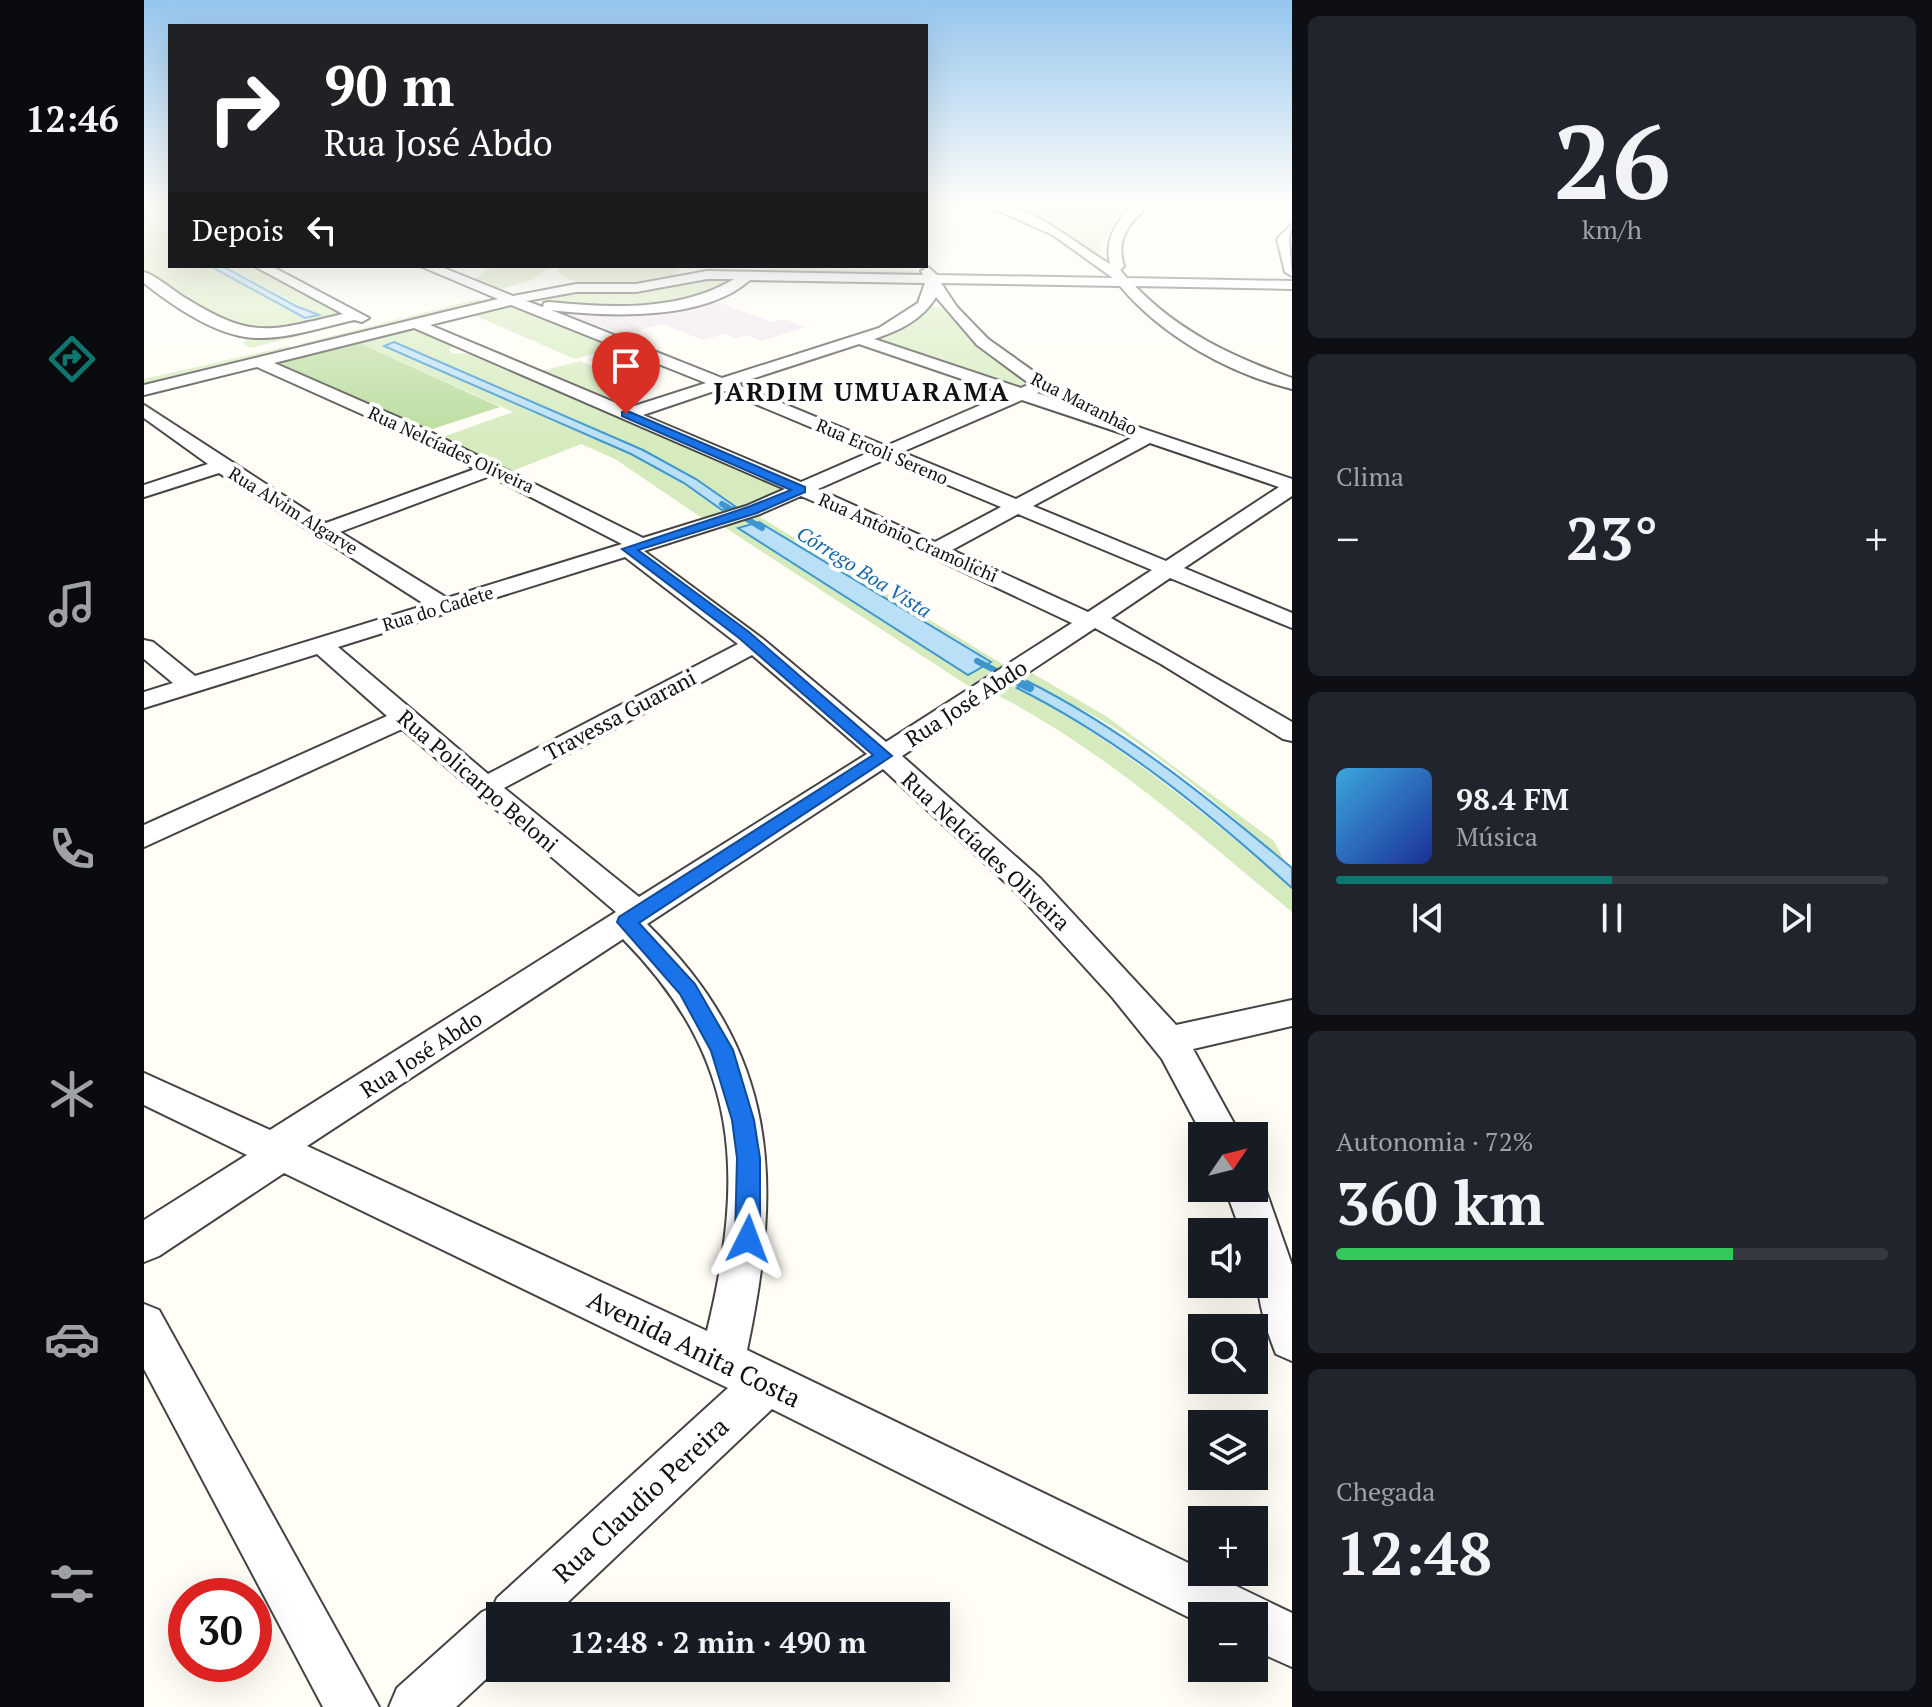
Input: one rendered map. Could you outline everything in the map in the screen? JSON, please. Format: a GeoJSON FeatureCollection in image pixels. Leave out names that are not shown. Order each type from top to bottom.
{"type":"FeatureCollection","features":[{"type":"Feature","properties":{"kind":"street"},"geometry":{"type":"LineString","coordinates":[[154,285],[165,294],[241,332],[268,333],[363,318],[527,285]]}},
{"type":"Feature","properties":{"kind":"street"},"geometry":{"type":"LineString","coordinates":[[298,285],[363,318]]}},
{"type":"Feature","properties":{"kind":"street","name":"Rua Ercoli Sereno"},"geometry":{"type":"LineString","coordinates":[[481,285],[490,294],[514,300],[542,314],[719,383],[1292,621]]}},
{"type":"Feature","properties":{"kind":"street"},"geometry":{"type":"LineString","coordinates":[[577,285],[602,288]]}},
{"type":"Feature","properties":{"kind":"street"},"geometry":{"type":"LineString","coordinates":[[144,390],[564,289],[636,288],[652,285]]}},
{"type":"Feature","properties":{"kind":"street"},"geometry":{"type":"LineString","coordinates":[[514,300],[562,308],[608,309],[682,303],[720,293],[736,285]]}},
{"type":"Feature","properties":{"kind":"street"},"geometry":{"type":"LineString","coordinates":[[628,414],[898,324],[923,307],[931,296],[930,285]]}},
{"type":"Feature","properties":{"kind":"street","name":"Rua Maranhão"},"geometry":{"type":"LineString","coordinates":[[936,285],[952,310],[982,344],[1042,385],[1148,437]]}},
{"type":"Feature","properties":{"kind":"street"},"geometry":{"type":"LineString","coordinates":[[1129,285],[1161,320],[1181,335],[1221,356],[1292,384]]}},
{"type":"Feature","properties":{"kind":"street"},"geometry":{"type":"LineString","coordinates":[[923,307],[938,305],[952,310]]}},
{"type":"Feature","properties":{"kind":"street"},"geometry":{"type":"LineString","coordinates":[[542,314],[562,308]]}},
{"type":"Feature","properties":{"kind":"street"},"geometry":{"type":"LineString","coordinates":[[144,376],[288,342],[363,318]]}},
{"type":"Feature","properties":{"kind":"street","name":"Rua Antônio Cramolichi"},"geometry":{"type":"LineString","coordinates":[[416,324],[628,414],[1093,620],[1198,675],[1292,733]]}},
{"type":"Feature","properties":{"kind":"street","name":"Rua Maranhão"},"geometry":{"type":"LineString","coordinates":[[859,339],[1292,486]]}},
{"type":"Feature","properties":{"kind":"street"},"geometry":{"type":"LineString","coordinates":[[288,342],[304,351]]}},
{"type":"Feature","properties":{"kind":"street","name":"Rua Nelcíades Oliveira"},"geometry":{"type":"LineString","coordinates":[[258,362],[492,469],[634,547],[755,644],[942,805],[1029,886],[1168,1041],[1215,1122]]}},
{"type":"Feature","properties":{"kind":"street","name":"Rua do Cadete"},"geometry":{"type":"LineString","coordinates":[[144,700],[738,514],[801,490],[1042,385]]}},
{"type":"Feature","properties":{"kind":"street","name":"Rua Alvim Algarve"},"geometry":{"type":"LineString","coordinates":[[144,410],[222,466],[445,607]]}},
{"type":"Feature","properties":{"kind":"street"},"geometry":{"type":"LineString","coordinates":[[936,550],[1148,437]]}},
{"type":"Feature","properties":{"kind":"street"},"geometry":{"type":"LineString","coordinates":[[144,491],[222,466]]}},
{"type":"Feature","properties":{"kind":"street"},"geometry":{"type":"LineString","coordinates":[[325,531],[492,469]]}},
{"type":"Feature","properties":{"kind":"street","name":"Rua José Abdo"},"geometry":{"type":"LineString","coordinates":[[144,1243],[278,1151],[985,691],[1292,486]]}},
{"type":"Feature","properties":{"kind":"street","name":"Travessa Guarani"},"geometry":{"type":"LineString","coordinates":[[485,787],[755,644]]}},
{"type":"Feature","properties":{"kind":"street","name":"Rua Policarpo Beloni"},"geometry":{"type":"LineString","coordinates":[[321,645],[632,918],[706,1018],[722,1050],[743,1120],[749,1171],[748,1239],[722,1361]]}},
{"type":"Feature","properties":{"kind":"street"},"geometry":{"type":"LineString","coordinates":[[144,647],[191,685]]}},
{"type":"Feature","properties":{"kind":"street"},"geometry":{"type":"LineString","coordinates":[[144,837],[405,718]]}},
{"type":"Feature","properties":{"kind":"street"},"geometry":{"type":"LineString","coordinates":[[1168,1041],[1292,1013]]}},
{"type":"Feature","properties":{"kind":"street","name":"Avenida Anita Costa"},"geometry":{"type":"LineString","coordinates":[[144,1088],[722,1361],[1212,1602]]}},
{"type":"Feature","properties":{"kind":"street"},"geometry":{"type":"LineString","coordinates":[[1251,1202],[1292,1339]]}},
{"type":"Feature","properties":{"kind":"street"},"geometry":{"type":"LineString","coordinates":[[144,1325],[352,1707]]}},
{"type":"Feature","properties":{"kind":"street","name":"Rua Claudio Pereira"},"geometry":{"type":"LineString","coordinates":[[530,1602],[766,1384]]}},
{"type":"Feature","properties":{"kind":"street"},"geometry":{"type":"LineString","coordinates":[[1268,1629],[1292,1641]]}},
{"type":"Feature","properties":{"kind":"street"},"geometry":{"type":"LineString","coordinates":[[416,1707],[486,1643]]}},
{"type":"Feature","properties":{"kind":"shaded area"},"geometry":{"type":"Polygon","coordinates":[[[709,299],[772,322],[784,319],[806,327],[761,341],[747,335],[736,338],[725,334],[703,340],[662,324],[636,331],[625,326],[601,333],[553,314],[563,311],[593,312],[709,299]]]}},
{"type":"Feature","properties":{"kind":"green space"},"geometry":{"type":"Polygon","coordinates":[[[164,285],[244,285],[305,318],[318,315],[259,285],[289,285],[342,313],[280,329],[263,330],[216,316],[164,285]]]}},
{"type":"Feature","properties":{"kind":"green space"},"geometry":{"type":"Polygon","coordinates":[[[488,285],[516,285],[502,289],[488,285]]]}},
{"type":"Feature","properties":{"kind":"green space"},"geometry":{"type":"Polygon","coordinates":[[[594,285],[647,285],[621,287],[594,285]]]}},
{"type":"Feature","properties":{"kind":"green space"},"geometry":{"type":"Polygon","coordinates":[[[642,285],[725,285],[691,297],[637,307],[582,307],[532,299],[539,295],[642,285]]]}},
{"type":"Feature","properties":{"kind":"green space"},"geometry":{"type":"Polygon","coordinates":[[[478,299],[485,303],[307,346],[300,344],[478,299]]]}},
{"type":"Feature","properties":{"kind":"green space"},"geometry":{"type":"Polygon","coordinates":[[[507,305],[617,347],[575,359],[469,313],[507,305]]]}},
{"type":"Feature","properties":{"kind":"green space"},"geometry":{"type":"Polygon","coordinates":[[[930,306],[944,308],[976,344],[1026,380],[1027,384],[1017,387],[875,339],[914,320],[930,306]]]}},
{"type":"Feature","properties":{"kind":"green space"},"geometry":{"type":"Polygon","coordinates":[[[360,321],[250,348],[235,334],[360,321]]]}},
{"type":"Feature","properties":{"kind":"green space"},"geometry":{"type":"Polygon","coordinates":[[[412,328],[454,345],[449,350],[452,353],[475,354],[615,416],[629,419],[778,486],[780,492],[747,507],[705,520],[615,459],[581,444],[510,472],[440,438],[513,412],[355,341],[412,328]],[[395,342],[386,346],[631,454],[684,483],[722,510],[735,507],[514,393],[395,342]]]}},
{"type":"Feature","properties":{"kind":"green space"},"geometry":{"type":"Polygon","coordinates":[[[355,341],[500,407],[426,431],[274,364],[355,341]]]}},
{"type":"Feature","properties":{"kind":"green space"},"geometry":{"type":"Polygon","coordinates":[[[289,346],[292,350],[144,387],[144,379],[289,346]]]}},
{"type":"Feature","properties":{"kind":"green space"},"geometry":{"type":"Polygon","coordinates":[[[580,361],[635,388],[601,400],[537,372],[580,361]]]}},
{"type":"Feature","properties":{"kind":"green space"},"geometry":{"type":"Polygon","coordinates":[[[755,514],[1004,665],[970,687],[721,525],[755,514]],[[758,522],[740,528],[968,674],[975,651],[758,522]]]}},
{"type":"Feature","properties":{"kind":"green space"},"geometry":{"type":"Polygon","coordinates":[[[1030,672],[1106,716],[1274,841],[1285,862],[1186,778],[1133,740],[1077,707],[1018,688],[1126,756],[1227,833],[1292,888],[1292,912],[1150,795],[1076,742],[997,695],[1030,672]]]}},
{"type":"Feature","properties":{"kind":"water"},"geometry":{"type":"Polygon","coordinates":[[[244,285],[257,285],[319,315],[305,318],[244,285]]]}},
{"type":"Feature","properties":{"kind":"water"},"geometry":{"type":"Polygon","coordinates":[[[394,342],[643,450],[696,479],[736,507],[722,510],[684,483],[631,454],[384,346],[394,342]]]}},
{"type":"Feature","properties":{"kind":"water"},"geometry":{"type":"Polygon","coordinates":[[[759,522],[991,662],[968,675],[738,528],[759,522]]]}},
{"type":"Feature","properties":{"kind":"water"},"geometry":{"type":"Polygon","coordinates":[[[1027,681],[1132,743],[1197,791],[1292,868],[1292,888],[1195,805],[1127,754],[1055,708],[1017,688],[1027,681]]]}},
{"type":"Feature","properties":{"kind":"waterway","name":"Córrego Boa Vista"},"geometry":{"type":"LineString","coordinates":[[722,504],[762,528]]}},
{"type":"Feature","properties":{"kind":"waterway","name":"Córrego Boa Vista"},"geometry":{"type":"LineString","coordinates":[[977,661],[1008,677]]}},
{"type":"Feature","properties":{"kind":"waterway","name":"Córrego Boa Vista"},"geometry":{"type":"LineString","coordinates":[[1004,675],[1008,677]]}},
{"type":"Feature","properties":{"kind":"waterway","name":"Córrego Boa Vista"},"geometry":{"type":"LineString","coordinates":[[1008,677],[1030,688]]}},
{"type":"Feature","properties":{"kind":"district","name":"JARDIM UMUARAMA"},"geometry":{"type":"Point","coordinates":[862,392]}},
{"type":"Feature","properties":{"kind":"route"},"geometry":{"type":"LineString","coordinates":[[626,414],[801,490],[753,510],[628,549],[744,635],[884,756],[626,922],[666,962],[687,989],[722,1050],[743,1120],[750,1197],[748,1239]]}}]}
